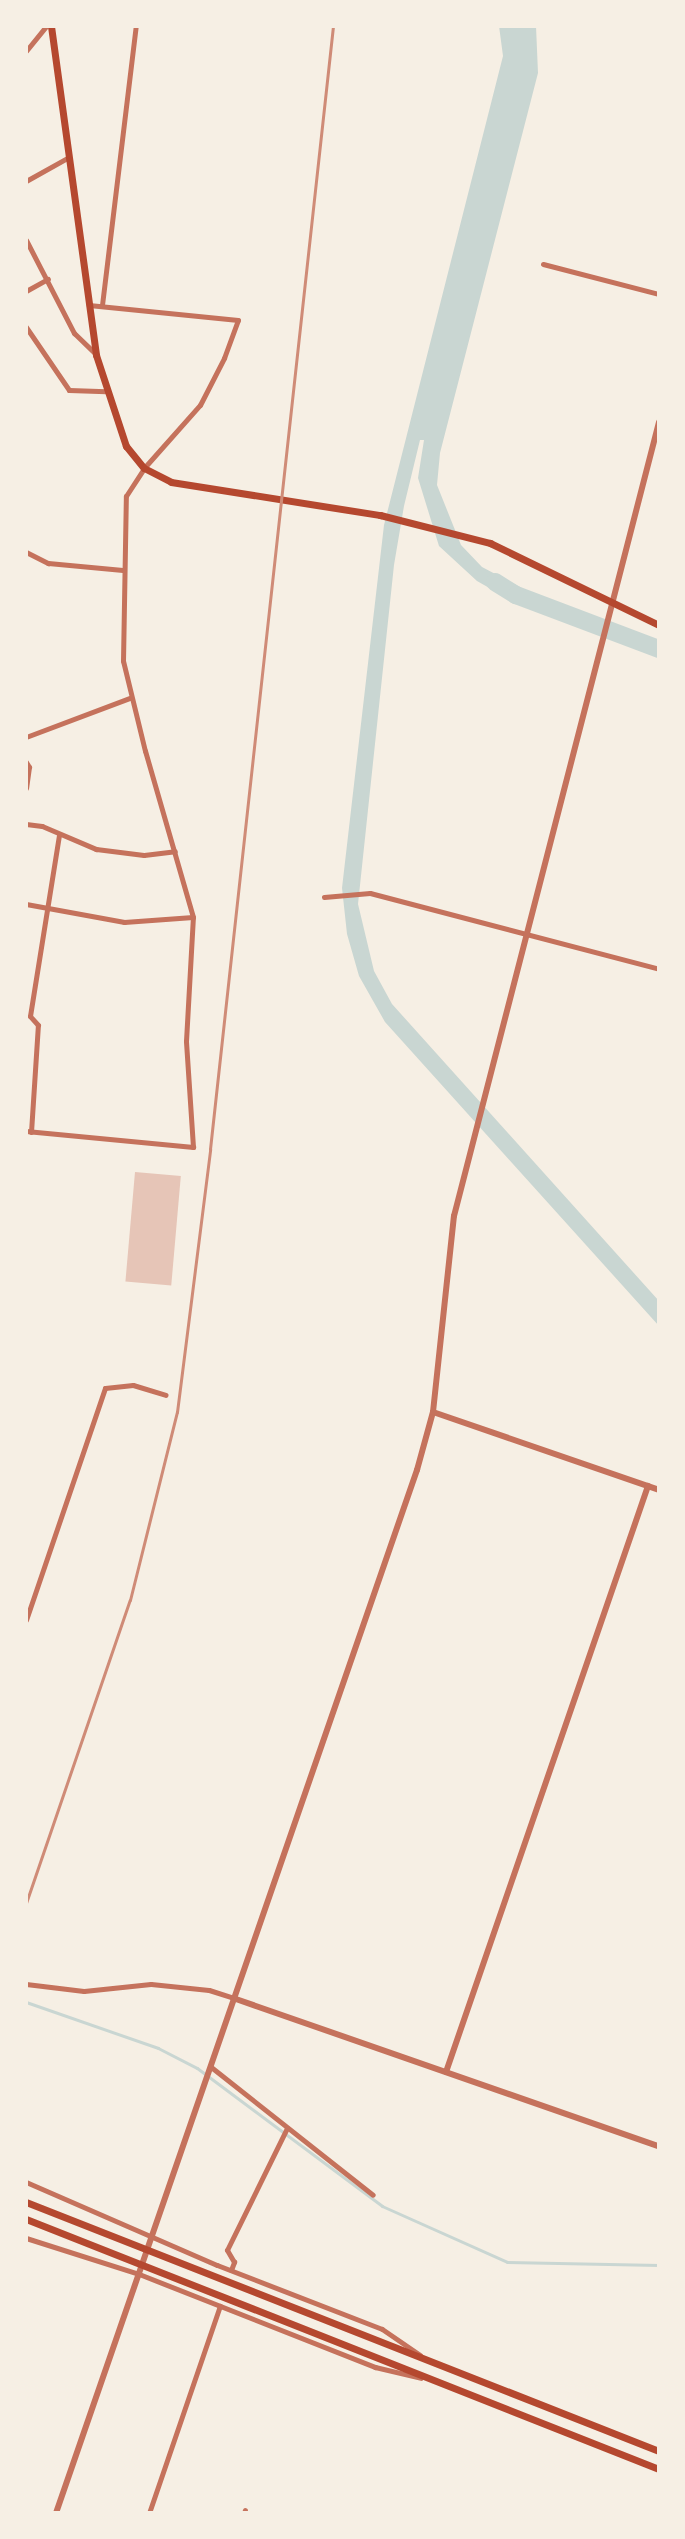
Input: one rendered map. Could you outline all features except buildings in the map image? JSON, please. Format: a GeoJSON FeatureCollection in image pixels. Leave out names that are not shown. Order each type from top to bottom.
{"type":"FeatureCollection","features":[{"type":"Feature","properties":{"kind":"main road"},"geometry":{"type":"LineString","coordinates":[[49,26],[96,355],[126,446],[144,468],[171,482],[195,488],[380,515],[461,535],[509,551],[611,605],[659,625]]}},
{"type":"Feature","properties":{"kind":"main road"},"geometry":{"type":"LineString","coordinates":[[26,2200],[659,2451]]}},
{"type":"Feature","properties":{"kind":"main road"},"geometry":{"type":"LineString","coordinates":[[26,2220],[659,2469]]}},
{"type":"Feature","properties":{"kind":"street"},"geometry":{"type":"LineString","coordinates":[[26,51],[49,26]]}},
{"type":"Feature","properties":{"kind":"street"},"geometry":{"type":"LineString","coordinates":[[102,305],[136,26]]}},
{"type":"Feature","properties":{"kind":"street"},"geometry":{"type":"LineString","coordinates":[[26,181],[69,157]]}},
{"type":"Feature","properties":{"kind":"street"},"geometry":{"type":"LineString","coordinates":[[26,240],[74,333],[96,355]]}},
{"type":"Feature","properties":{"kind":"street"},"geometry":{"type":"LineString","coordinates":[[543,264],[659,294]]}},
{"type":"Feature","properties":{"kind":"street"},"geometry":{"type":"LineString","coordinates":[[26,291],[48,279]]}},
{"type":"Feature","properties":{"kind":"street"},"geometry":{"type":"LineString","coordinates":[[59,834],[30,1016],[38,1025],[28,1132],[193,1147],[186,1041],[193,917],[130,698],[123,661],[126,496],[144,468],[200,405],[224,358],[238,320],[89,305]]}},
{"type":"Feature","properties":{"kind":"street"},"geometry":{"type":"LineString","coordinates":[[26,327],[69,390],[106,391]]}},
{"type":"Feature","properties":{"kind":"street"},"geometry":{"type":"LineString","coordinates":[[56,2513],[417,1470],[433,1412],[454,1216],[659,422]]}},
{"type":"Feature","properties":{"kind":"street"},"geometry":{"type":"LineString","coordinates":[[26,552],[48,563],[123,570]]}},
{"type":"Feature","properties":{"kind":"street"},"geometry":{"type":"LineString","coordinates":[[26,737],[130,698]]}},
{"type":"Feature","properties":{"kind":"street"},"geometry":{"type":"LineString","coordinates":[[26,762],[29,767],[26,788]]}},
{"type":"Feature","properties":{"kind":"street"},"geometry":{"type":"LineString","coordinates":[[26,824],[42,826],[96,849],[144,855],[176,851]]}},
{"type":"Feature","properties":{"kind":"street"},"geometry":{"type":"LineString","coordinates":[[324,897],[364,893],[659,969]]}},
{"type":"Feature","properties":{"kind":"street"},"geometry":{"type":"LineString","coordinates":[[26,904],[124,922],[193,917]]}},
{"type":"Feature","properties":{"kind":"street"},"geometry":{"type":"LineString","coordinates":[[26,1620],[105,1388],[133,1385],[166,1395]]}},
{"type":"Feature","properties":{"kind":"street"},"geometry":{"type":"LineString","coordinates":[[433,1412],[659,1490]]}},
{"type":"Feature","properties":{"kind":"street"},"geometry":{"type":"LineString","coordinates":[[446,2072],[648,1486]]}},
{"type":"Feature","properties":{"kind":"street"},"geometry":{"type":"LineString","coordinates":[[26,1984],[84,1991],[151,1984],[185,1986],[233,1998],[659,2146]]}},
{"type":"Feature","properties":{"kind":"street"},"geometry":{"type":"LineString","coordinates":[[211,2067],[373,2195]]}},
{"type":"Feature","properties":{"kind":"street"},"geometry":{"type":"LineString","coordinates":[[231,2270],[234,2262],[227,2250],[287,2128]]}},
{"type":"Feature","properties":{"kind":"street"},"geometry":{"type":"LineString","coordinates":[[26,2182],[231,2270],[382,2329],[427,2360]]}},
{"type":"Feature","properties":{"kind":"street"},"geometry":{"type":"LineString","coordinates":[[26,2238],[139,2274],[375,2367],[422,2378]]}},
{"type":"Feature","properties":{"kind":"street"},"geometry":{"type":"LineString","coordinates":[[149,2513],[220,2306]]}},
{"type":"Feature","properties":{"kind":"shaded area"},"geometry":{"type":"Polygon","coordinates":[[[499,26],[536,26],[538,73],[440,453],[437,485],[461,545],[482,567],[518,586],[512,601],[477,581],[439,546],[418,478],[424,440],[420,440],[394,565],[358,904],[374,971],[392,1004],[659,1301],[659,1326],[385,1022],[359,976],[347,934],[342,888],[384,525],[503,56],[499,26]]]}},
{"type":"Feature","properties":{"kind":"waterway"},"geometry":{"type":"LineString","coordinates":[[495,582],[516,595],[659,649]]}},
{"type":"Feature","properties":{"kind":"waterway"},"geometry":{"type":"LineString","coordinates":[[26,2002],[158,2048],[197,2068],[382,2206],[507,2262],[659,2265]]}},
{"type":"Feature","properties":{"kind":"railway"},"geometry":{"type":"LineString","coordinates":[[26,1903],[130,1600],[177,1412],[210,1149],[333,26]]}}]}
